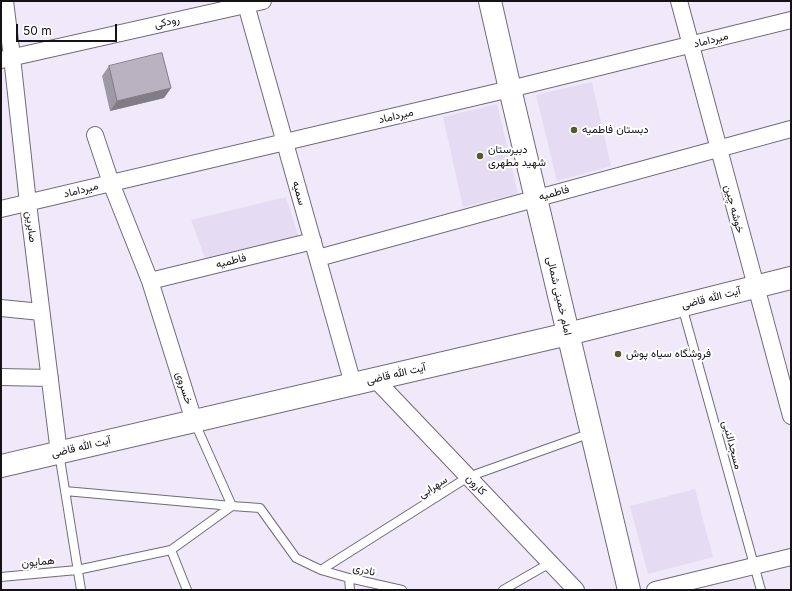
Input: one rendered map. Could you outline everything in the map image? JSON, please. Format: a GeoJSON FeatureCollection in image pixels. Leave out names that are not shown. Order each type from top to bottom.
{"type":"FeatureCollection","features":[{"type":"Feature","properties":{"kind":"main road","name":"امام خمینی شمالی"},"geometry":{"type":"LineString","coordinates":[[490,1],[629,590]]}},
{"type":"Feature","properties":{"kind":"main road","name":"آیت الله قاضی"},"geometry":{"type":"LineString","coordinates":[[1,466],[568,334],[791,278]]}},
{"type":"Feature","properties":{"kind":"street","name":"صابرین"},"geometry":{"type":"LineString","coordinates":[[5,1],[7,58],[28,203],[59,453]]}},
{"type":"Feature","properties":{"kind":"street","name":"رودکی"},"geometry":{"type":"LineString","coordinates":[[7,58],[245,3],[263,1]]}},
{"type":"Feature","properties":{"kind":"street","name":"خوشه چین"},"geometry":{"type":"LineString","coordinates":[[679,1],[791,416]]}},
{"type":"Feature","properties":{"kind":"street","name":"سمیه"},"geometry":{"type":"LineString","coordinates":[[245,3],[353,384]]}},
{"type":"Feature","properties":{"kind":"street","name":"میرداماد"},"geometry":{"type":"LineString","coordinates":[[1,209],[510,89],[791,20]]}},
{"type":"Feature","properties":{"kind":"street","name":"فاطمیه"},"geometry":{"type":"LineString","coordinates":[[318,258],[791,129]]}},
{"type":"Feature","properties":{"kind":"street","name":"خسروی"},"geometry":{"type":"LineString","coordinates":[[95,134],[111,183],[150,281],[194,421]]}},
{"type":"Feature","properties":{"kind":"street","name":"فاطمیه"},"geometry":{"type":"LineString","coordinates":[[150,281],[313,241]]}},
{"type":"Feature","properties":{"kind":"street"},"geometry":{"type":"LineString","coordinates":[[1,308],[41,312]]}},
{"type":"Feature","properties":{"kind":"street"},"geometry":{"type":"LineString","coordinates":[[1,377],[50,378]]}},
{"type":"Feature","properties":{"kind":"street","name":"کارون"},"geometry":{"type":"LineString","coordinates":[[375,379],[576,590]]}},
{"type":"Feature","properties":{"kind":"street"},"geometry":{"type":"LineString","coordinates":[[655,590],[791,557]]}},
{"type":"Feature","properties":{"kind":"lane","name":"مسجدالنبی"},"geometry":{"type":"LineString","coordinates":[[682,306],[761,590]]}},
{"type":"Feature","properties":{"kind":"lane","name":"خسروی"},"geometry":{"type":"LineString","coordinates":[[194,421],[232,506]]}},
{"type":"Feature","properties":{"kind":"lane","name":"سهرابی"},"geometry":{"type":"LineString","coordinates":[[321,570],[468,477],[592,433]]}},
{"type":"Feature","properties":{"kind":"lane"},"geometry":{"type":"LineString","coordinates":[[59,453],[81,590]]}},
{"type":"Feature","properties":{"kind":"lane"},"geometry":{"type":"LineString","coordinates":[[65,491],[260,508],[296,558],[321,570]]}},
{"type":"Feature","properties":{"kind":"lane"},"geometry":{"type":"LineString","coordinates":[[187,590],[171,550],[232,506]]}},
{"type":"Feature","properties":{"kind":"lane","name":"همایون"},"geometry":{"type":"LineString","coordinates":[[1,576],[77,570],[171,550]]}},
{"type":"Feature","properties":{"kind":"lane"},"geometry":{"type":"LineString","coordinates":[[503,590],[550,563]]}},
{"type":"Feature","properties":{"kind":"lane","name":"نادری"},"geometry":{"type":"LineString","coordinates":[[321,570],[402,590]]}},
{"type":"Feature","properties":{"kind":"lane"},"geometry":{"type":"LineString","coordinates":[[349,578],[350,590]]}},
{"type":"Feature","properties":{"kind":"shaded area","name":"دبستان فاطمیه"},"geometry":{"type":"Polygon","coordinates":[[[592,82],[611,166],[557,181],[536,95],[592,82]]]}},
{"type":"Feature","properties":{"kind":"shaded area","name":"دبیرستان شهید مطهری"},"geometry":{"type":"Polygon","coordinates":[[[497,104],[518,194],[463,207],[443,117],[497,104]]]}},
{"type":"Feature","properties":{"kind":"shaded area"},"geometry":{"type":"Polygon","coordinates":[[[286,197],[299,238],[206,261],[191,220],[286,197]]]}},
{"type":"Feature","properties":{"kind":"shaded area"},"geometry":{"type":"Polygon","coordinates":[[[695,489],[713,557],[648,574],[630,506],[695,489]]]}},
{"type":"Feature","properties":{"kind":"building"},"geometry":{"type":"Polygon","coordinates":[[[162,53],[171,88],[117,101],[109,66],[162,53]]]}},
{"type":"Feature","properties":{"kind":"place","name":"دبستان فاطمیه"},"geometry":{"type":"Point","coordinates":[574,130]}},
{"type":"Feature","properties":{"kind":"place","name":"دبیرستان شهید مطهری"},"geometry":{"type":"Point","coordinates":[480,156]}},
{"type":"Feature","properties":{"kind":"place","name":"فروشگاه سیاه پوش"},"geometry":{"type":"Point","coordinates":[618,354]}}]}
